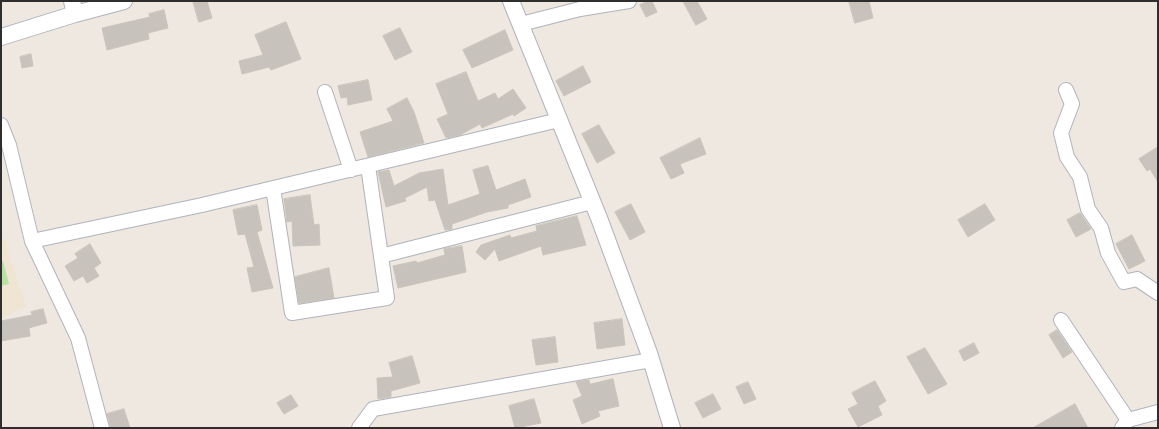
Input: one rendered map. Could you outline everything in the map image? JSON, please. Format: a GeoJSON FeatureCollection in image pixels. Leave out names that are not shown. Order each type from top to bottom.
{"type":"FeatureCollection","features":[{"type":"Feature","properties":{"kind":"street"},"geometry":{"type":"LineString","coordinates":[[1,37],[73,7],[124,1]]}},
{"type":"Feature","properties":{"kind":"street"},"geometry":{"type":"LineString","coordinates":[[511,1],[592,202],[651,360],[672,428]]}},
{"type":"Feature","properties":{"kind":"street"},"geometry":{"type":"LineString","coordinates":[[521,24],[580,9],[628,1]]}},
{"type":"Feature","properties":{"kind":"street"},"geometry":{"type":"LineString","coordinates":[[1066,90],[1072,104],[1061,133],[1066,156],[1080,177],[1088,209],[1101,228],[1108,253],[1124,282],[1137,279],[1158,293]]}},
{"type":"Feature","properties":{"kind":"street"},"geometry":{"type":"LineString","coordinates":[[325,92],[351,170]]}},
{"type":"Feature","properties":{"kind":"street"},"geometry":{"type":"LineString","coordinates":[[32,241],[273,188],[560,120]]}},
{"type":"Feature","properties":{"kind":"street"},"geometry":{"type":"LineString","coordinates":[[1,125],[9,145],[32,241],[78,338],[102,428]]}},
{"type":"Feature","properties":{"kind":"street"},"geometry":{"type":"LineString","coordinates":[[273,188],[292,313],[388,298],[368,166]]}},
{"type":"Feature","properties":{"kind":"street"},"geometry":{"type":"LineString","coordinates":[[381,256],[592,202]]}},
{"type":"Feature","properties":{"kind":"street"},"geometry":{"type":"LineString","coordinates":[[1061,320],[1125,424],[1158,412]]}},
{"type":"Feature","properties":{"kind":"street"},"geometry":{"type":"LineString","coordinates":[[356,427],[373,409],[651,360]]}},
{"type":"Feature","properties":{"kind":"shaded area"},"geometry":{"type":"Polygon","coordinates":[[[1,230],[26,306],[1,319],[1,230]]]}},
{"type":"Feature","properties":{"kind":"green space"},"geometry":{"type":"Polygon","coordinates":[[[1,261],[3,261],[9,284],[1,286],[1,261]]]}},
{"type":"Feature","properties":{"kind":"building"},"geometry":{"type":"Polygon","coordinates":[[[193,1],[207,1],[212,18],[199,22],[193,1]]]}},
{"type":"Feature","properties":{"kind":"building"},"geometry":{"type":"Polygon","coordinates":[[[652,1],[657,12],[646,17],[640,5],[652,1]]]}},
{"type":"Feature","properties":{"kind":"building"},"geometry":{"type":"Polygon","coordinates":[[[683,1],[697,1],[707,19],[696,25],[683,1]]]}},
{"type":"Feature","properties":{"kind":"building"},"geometry":{"type":"Polygon","coordinates":[[[849,1],[869,1],[873,18],[855,23],[849,1]]]}},
{"type":"Feature","properties":{"kind":"building"},"geometry":{"type":"Polygon","coordinates":[[[164,10],[168,28],[148,33],[149,39],[107,50],[102,28],[150,17],[149,14],[164,10]]]}},
{"type":"Feature","properties":{"kind":"building"},"geometry":{"type":"Polygon","coordinates":[[[286,22],[301,59],[271,70],[269,67],[242,74],[239,61],[263,55],[255,35],[286,22]]]}},
{"type":"Feature","properties":{"kind":"building"},"geometry":{"type":"Polygon","coordinates":[[[400,28],[412,52],[395,60],[383,36],[400,28]]]}},
{"type":"Feature","properties":{"kind":"building"},"geometry":{"type":"Polygon","coordinates":[[[505,30],[513,50],[472,68],[463,50],[505,30]]]}},
{"type":"Feature","properties":{"kind":"building"},"geometry":{"type":"Polygon","coordinates":[[[31,54],[33,66],[22,68],[20,57],[31,54]]]}},
{"type":"Feature","properties":{"kind":"building"},"geometry":{"type":"Polygon","coordinates":[[[583,66],[591,82],[564,96],[556,81],[583,66]]]}},
{"type":"Feature","properties":{"kind":"building"},"geometry":{"type":"Polygon","coordinates":[[[466,72],[478,101],[495,93],[498,99],[513,89],[526,108],[514,116],[513,114],[482,128],[480,124],[460,135],[446,138],[437,119],[448,114],[436,84],[466,72]]]}},
{"type":"Feature","properties":{"kind":"building"},"geometry":{"type":"Polygon","coordinates":[[[368,80],[372,100],[348,105],[347,97],[341,98],[338,86],[368,80]]]}},
{"type":"Feature","properties":{"kind":"building"},"geometry":{"type":"Polygon","coordinates":[[[407,98],[414,112],[424,143],[368,157],[360,132],[393,121],[387,109],[407,98]]]}},
{"type":"Feature","properties":{"kind":"building"},"geometry":{"type":"Polygon","coordinates":[[[599,125],[615,153],[597,163],[582,134],[599,125]]]}},
{"type":"Feature","properties":{"kind":"building"},"geometry":{"type":"Polygon","coordinates":[[[700,138],[706,154],[680,164],[684,173],[671,179],[660,158],[700,138]]]}},
{"type":"Feature","properties":{"kind":"building"},"geometry":{"type":"Polygon","coordinates":[[[1158,147],[1158,182],[1150,169],[1147,171],[1139,159],[1158,147]]]}},
{"type":"Feature","properties":{"kind":"building"},"geometry":{"type":"Polygon","coordinates":[[[488,166],[496,190],[525,179],[531,197],[508,205],[508,208],[487,212],[452,224],[452,229],[445,230],[435,200],[429,201],[427,187],[405,198],[406,201],[386,207],[378,172],[389,170],[394,186],[419,173],[443,169],[448,205],[480,194],[473,170],[488,166]]]}},
{"type":"Feature","properties":{"kind":"building"},"geometry":{"type":"Polygon","coordinates":[[[310,195],[314,225],[319,224],[320,245],[293,246],[292,221],[287,222],[284,199],[310,195]]]}},
{"type":"Feature","properties":{"kind":"building"},"geometry":{"type":"Polygon","coordinates":[[[631,204],[645,232],[630,240],[615,212],[631,204]]]}},
{"type":"Feature","properties":{"kind":"building"},"geometry":{"type":"Polygon","coordinates":[[[985,204],[995,220],[968,237],[958,220],[985,204]]]}},
{"type":"Feature","properties":{"kind":"building"},"geometry":{"type":"Polygon","coordinates":[[[257,205],[262,230],[257,232],[273,288],[252,292],[247,268],[254,267],[245,234],[238,235],[233,210],[257,205]]]}},
{"type":"Feature","properties":{"kind":"building"},"geometry":{"type":"Polygon","coordinates":[[[1080,213],[1091,229],[1076,237],[1067,220],[1080,213]]]}},
{"type":"Feature","properties":{"kind":"building"},"geometry":{"type":"Polygon","coordinates":[[[577,216],[586,245],[543,255],[541,246],[499,261],[495,249],[485,260],[476,252],[481,245],[510,235],[511,238],[537,231],[536,226],[577,216]]]}},
{"type":"Feature","properties":{"kind":"building"},"geometry":{"type":"Polygon","coordinates":[[[1132,235],[1145,261],[1129,269],[1116,244],[1132,235]]]}},
{"type":"Feature","properties":{"kind":"building"},"geometry":{"type":"Polygon","coordinates":[[[90,244],[101,263],[94,268],[99,276],[87,283],[83,276],[74,281],[65,266],[78,258],[75,254],[90,244]]]}},
{"type":"Feature","properties":{"kind":"building"},"geometry":{"type":"Polygon","coordinates":[[[462,246],[466,272],[398,288],[393,266],[416,261],[417,263],[445,255],[444,249],[462,246]]]}},
{"type":"Feature","properties":{"kind":"building"},"geometry":{"type":"Polygon","coordinates":[[[329,268],[334,298],[299,303],[295,277],[329,268]]]}},
{"type":"Feature","properties":{"kind":"building"},"geometry":{"type":"Polygon","coordinates":[[[43,309],[47,323],[29,328],[30,336],[1,341],[1,321],[32,315],[31,312],[43,309]]]}},
{"type":"Feature","properties":{"kind":"building"},"geometry":{"type":"Polygon","coordinates":[[[622,319],[625,345],[597,349],[594,323],[622,319]]]}},
{"type":"Feature","properties":{"kind":"building"},"geometry":{"type":"Polygon","coordinates":[[[1057,330],[1072,352],[1063,358],[1049,335],[1057,330]]]}},
{"type":"Feature","properties":{"kind":"building"},"geometry":{"type":"Polygon","coordinates":[[[555,337],[558,362],[536,365],[532,340],[555,337]]]}},
{"type":"Feature","properties":{"kind":"building"},"geometry":{"type":"Polygon","coordinates":[[[974,343],[979,353],[964,361],[959,351],[974,343]]]}},
{"type":"Feature","properties":{"kind":"building"},"geometry":{"type":"Polygon","coordinates":[[[925,348],[947,384],[928,394],[907,357],[925,348]]]}},
{"type":"Feature","properties":{"kind":"building"},"geometry":{"type":"Polygon","coordinates":[[[412,356],[420,383],[391,391],[391,397],[378,399],[377,378],[393,377],[389,363],[412,356]]]}},
{"type":"Feature","properties":{"kind":"building"},"geometry":{"type":"Polygon","coordinates":[[[613,379],[619,406],[598,411],[600,416],[582,424],[573,400],[582,396],[576,382],[589,380],[590,384],[613,379]]]}},
{"type":"Feature","properties":{"kind":"building"},"geometry":{"type":"Polygon","coordinates":[[[875,381],[886,401],[878,406],[882,415],[858,427],[848,409],[858,404],[852,393],[875,381]]]}},
{"type":"Feature","properties":{"kind":"building"},"geometry":{"type":"Polygon","coordinates":[[[748,382],[756,399],[744,404],[736,387],[748,382]]]}},
{"type":"Feature","properties":{"kind":"building"},"geometry":{"type":"Polygon","coordinates":[[[713,394],[721,409],[703,418],[695,403],[713,394]]]}},
{"type":"Feature","properties":{"kind":"building"},"geometry":{"type":"Polygon","coordinates":[[[291,395],[298,406],[284,414],[277,403],[291,395]]]}},
{"type":"Feature","properties":{"kind":"building"},"geometry":{"type":"Polygon","coordinates":[[[534,399],[541,423],[515,428],[509,406],[534,399]]]}},
{"type":"Feature","properties":{"kind":"building"},"geometry":{"type":"Polygon","coordinates":[[[1075,404],[1088,428],[1033,428],[1075,404]]]}},
{"type":"Feature","properties":{"kind":"building"},"geometry":{"type":"Polygon","coordinates":[[[124,409],[130,428],[111,428],[107,414],[124,409]]]}}]}
